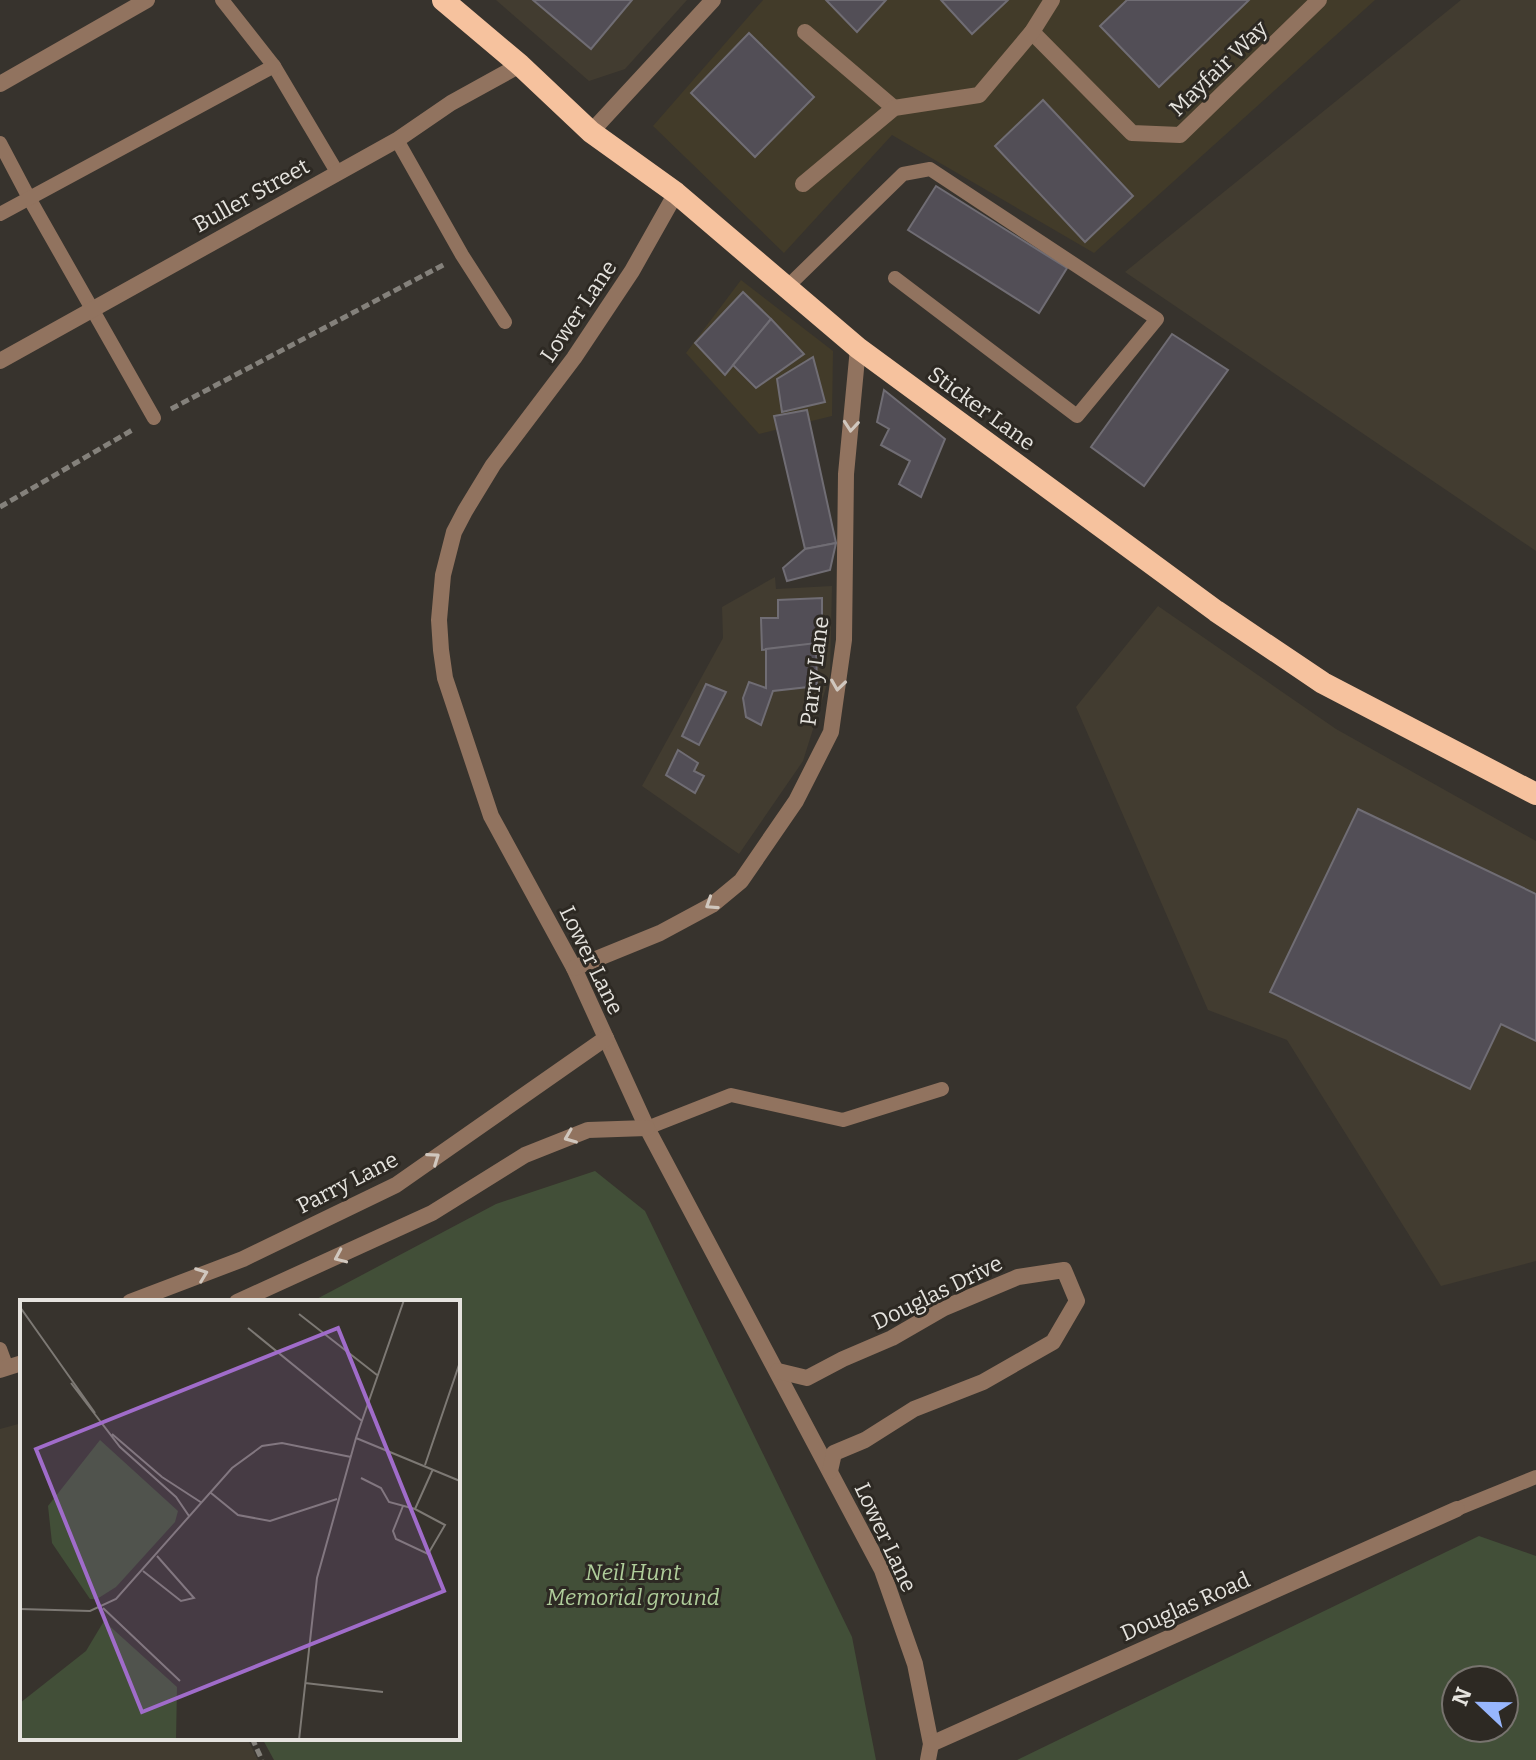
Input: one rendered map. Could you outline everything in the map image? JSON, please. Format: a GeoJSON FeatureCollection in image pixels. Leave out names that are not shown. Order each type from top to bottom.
{"type":"FeatureCollection","features":[{"type":"Feature","properties":{"kind":"highway","name":"Sticker Lane"},"geometry":{"type":"LineString","coordinates":[[443,0],[520,65],[591,132],[676,193],[858,348],[1216,611],[1323,683],[1536,794]]}},
{"type":"Feature","properties":{"kind":"street"},"geometry":{"type":"LineString","coordinates":[[0,84],[147,0]]}},
{"type":"Feature","properties":{"kind":"street"},"geometry":{"type":"LineString","coordinates":[[591,132],[713,0]]}},
{"type":"Feature","properties":{"kind":"street"},"geometry":{"type":"LineString","coordinates":[[803,184],[894,108],[979,95],[1032,32],[1052,0]]}},
{"type":"Feature","properties":{"kind":"street","name":"Mayfair Way"},"geometry":{"type":"LineString","coordinates":[[1032,32],[1132,133],[1180,135],[1319,0]]}},
{"type":"Feature","properties":{"kind":"street"},"geometry":{"type":"LineString","coordinates":[[805,32],[894,108]]}},
{"type":"Feature","properties":{"kind":"street","name":"Buller Street"},"geometry":{"type":"LineString","coordinates":[[0,361],[397,140],[451,103],[520,65]]}},
{"type":"Feature","properties":{"kind":"street","name":"Lower Lane"},"geometry":{"type":"LineString","coordinates":[[676,193],[632,271],[574,358],[493,465],[454,532],[443,575],[439,620],[445,678],[491,816],[574,968],[647,1128],[882,1570],[915,1664],[930,1752]]}},
{"type":"Feature","properties":{"kind":"street","name":"Parry Lane"},"geometry":{"type":"LineString","coordinates":[[574,968],[660,933],[712,905],[741,881],[796,801],[831,732],[844,640],[846,474],[858,348]]}},
{"type":"Feature","properties":{"kind":"street","name":"Parry Lane"},"geometry":{"type":"LineString","coordinates":[[135,1300],[243,1259],[396,1185],[606,1038]]}},
{"type":"Feature","properties":{"kind":"street"},"geometry":{"type":"LineString","coordinates":[[241,1300],[432,1213],[525,1155],[588,1130],[647,1128]]}},
{"type":"Feature","properties":{"kind":"street","name":"Douglas Drive"},"geometry":{"type":"LineString","coordinates":[[778,1371],[807,1378],[892,1338],[944,1308],[1018,1277],[1064,1270],[1077,1301],[1053,1342],[983,1382],[914,1409],[865,1440],[834,1453],[830,1471]]}},
{"type":"Feature","properties":{"kind":"street","name":"Douglas Road"},"geometry":{"type":"LineString","coordinates":[[930,1752],[1457,1509]]}},
{"type":"Feature","properties":{"kind":"lane"},"geometry":{"type":"LineString","coordinates":[[222,0],[274,66],[337,172]]}},
{"type":"Feature","properties":{"kind":"lane"},"geometry":{"type":"LineString","coordinates":[[0,214],[274,66]]}},
{"type":"Feature","properties":{"kind":"lane"},"geometry":{"type":"LineString","coordinates":[[397,140],[462,255],[505,322]]}},
{"type":"Feature","properties":{"kind":"lane"},"geometry":{"type":"LineString","coordinates":[[0,143],[154,418]]}},
{"type":"Feature","properties":{"kind":"lane"},"geometry":{"type":"LineString","coordinates":[[786,288],[903,174],[930,169],[1157,319],[1077,416],[895,278]]}},
{"type":"Feature","properties":{"kind":"lane"},"geometry":{"type":"LineString","coordinates":[[647,1128],[731,1095],[843,1120],[942,1089]]}},
{"type":"Feature","properties":{"kind":"lane"},"geometry":{"type":"LineString","coordinates":[[0,1349],[10,1367]]}},
{"type":"Feature","properties":{"kind":"lane"},"geometry":{"type":"LineString","coordinates":[[1457,1509],[1536,1477]]}},
{"type":"Feature","properties":{"kind":"path"},"geometry":{"type":"LineString","coordinates":[[0,507],[154,418],[462,255]]}},
{"type":"Feature","properties":{"kind":"path"},"geometry":{"type":"LineString","coordinates":[[253,1740],[262,1760]]}},
{"type":"Feature","properties":{"kind":"shaded area"},"geometry":{"type":"Polygon","coordinates":[[[496,0],[687,0],[625,69],[589,81],[496,0]]]}},
{"type":"Feature","properties":{"kind":"shaded area"},"geometry":{"type":"Polygon","coordinates":[[[763,0],[1375,0],[1094,253],[892,135],[784,253],[653,126],[763,0]]]}},
{"type":"Feature","properties":{"kind":"shaded area"},"geometry":{"type":"Polygon","coordinates":[[[1461,0],[1536,0],[1536,551],[1125,272],[1461,0]]]}},
{"type":"Feature","properties":{"kind":"shaded area"},"geometry":{"type":"Polygon","coordinates":[[[741,280],[833,351],[832,416],[759,434],[686,353],[741,280]]]}},
{"type":"Feature","properties":{"kind":"shaded area"},"geometry":{"type":"Polygon","coordinates":[[[775,577],[776,589],[832,586],[830,675],[803,761],[739,854],[642,786],[723,638],[722,607],[775,577]]]}},
{"type":"Feature","properties":{"kind":"shaded area"},"geometry":{"type":"Polygon","coordinates":[[[1158,606],[1336,729],[1536,841],[1536,1261],[1441,1286],[1287,1040],[1208,1010],[1076,707],[1158,606]]]}},
{"type":"Feature","properties":{"kind":"shaded area"},"geometry":{"type":"Polygon","coordinates":[[[20,1424],[20,1740],[248,1740],[258,1760],[0,1760],[0,1429],[20,1424]]]}},
{"type":"Feature","properties":{"kind":"green space","name":"Neil Hunt Memorial ground"},"geometry":{"type":"Polygon","coordinates":[[[595,1171],[645,1211],[852,1637],[876,1760],[274,1760],[263,1740],[460,1740],[460,1300],[315,1300],[496,1204],[595,1171]]]}},
{"type":"Feature","properties":{"kind":"green space"},"geometry":{"type":"Polygon","coordinates":[[[1479,1536],[1536,1556],[1536,1760],[1017,1760],[1479,1536]]]}},
{"type":"Feature","properties":{"kind":"building"},"geometry":{"type":"Polygon","coordinates":[[[533,0],[632,0],[591,49],[533,0]]]}},
{"type":"Feature","properties":{"kind":"building"},"geometry":{"type":"Polygon","coordinates":[[[826,0],[886,0],[857,32],[826,0]]]}},
{"type":"Feature","properties":{"kind":"building"},"geometry":{"type":"Polygon","coordinates":[[[941,0],[1008,0],[972,34],[941,0]]]}},
{"type":"Feature","properties":{"kind":"building"},"geometry":{"type":"Polygon","coordinates":[[[1127,0],[1249,0],[1159,87],[1100,26],[1127,0]]]}},
{"type":"Feature","properties":{"kind":"building"},"geometry":{"type":"Polygon","coordinates":[[[749,33],[814,97],[755,157],[691,93],[749,33]]]}},
{"type":"Feature","properties":{"kind":"building"},"geometry":{"type":"Polygon","coordinates":[[[1043,100],[1133,196],[1085,242],[995,146],[1043,100]]]}},
{"type":"Feature","properties":{"kind":"building"},"geometry":{"type":"Polygon","coordinates":[[[936,186],[1067,268],[1039,313],[908,230],[936,186]]]}},
{"type":"Feature","properties":{"kind":"building"},"geometry":{"type":"Polygon","coordinates":[[[743,292],[771,319],[725,375],[695,343],[743,292]]]}},
{"type":"Feature","properties":{"kind":"building"},"geometry":{"type":"Polygon","coordinates":[[[771,319],[804,354],[756,388],[733,365],[771,319]]]}},
{"type":"Feature","properties":{"kind":"building"},"geometry":{"type":"Polygon","coordinates":[[[1172,334],[1228,370],[1144,486],[1091,447],[1172,334]]]}},
{"type":"Feature","properties":{"kind":"building"},"geometry":{"type":"Polygon","coordinates":[[[813,357],[825,402],[782,412],[777,379],[813,357]]]}},
{"type":"Feature","properties":{"kind":"building"},"geometry":{"type":"Polygon","coordinates":[[[884,390],[945,439],[921,497],[899,484],[910,461],[881,445],[889,429],[877,422],[884,390]]]}},
{"type":"Feature","properties":{"kind":"building"},"geometry":{"type":"Polygon","coordinates":[[[807,410],[836,543],[805,549],[774,416],[807,410]]]}},
{"type":"Feature","properties":{"kind":"building"},"geometry":{"type":"Polygon","coordinates":[[[836,543],[830,570],[787,581],[783,568],[805,549],[836,543]]]}},
{"type":"Feature","properties":{"kind":"building"},"geometry":{"type":"Polygon","coordinates":[[[822,598],[822,643],[762,650],[761,618],[778,618],[778,600],[822,598]]]}},
{"type":"Feature","properties":{"kind":"building"},"geometry":{"type":"Polygon","coordinates":[[[816,643],[817,686],[773,691],[761,725],[746,717],[743,698],[749,682],[766,688],[766,649],[816,643]]]}},
{"type":"Feature","properties":{"kind":"building"},"geometry":{"type":"Polygon","coordinates":[[[706,684],[726,692],[699,745],[682,736],[706,684]]]}},
{"type":"Feature","properties":{"kind":"building"},"geometry":{"type":"Polygon","coordinates":[[[678,750],[698,763],[694,771],[704,776],[695,793],[666,775],[678,750]]]}},
{"type":"Feature","properties":{"kind":"building"},"geometry":{"type":"Polygon","coordinates":[[[1358,809],[1536,894],[1536,1041],[1501,1024],[1470,1089],[1270,992],[1358,809]]]}}]}
